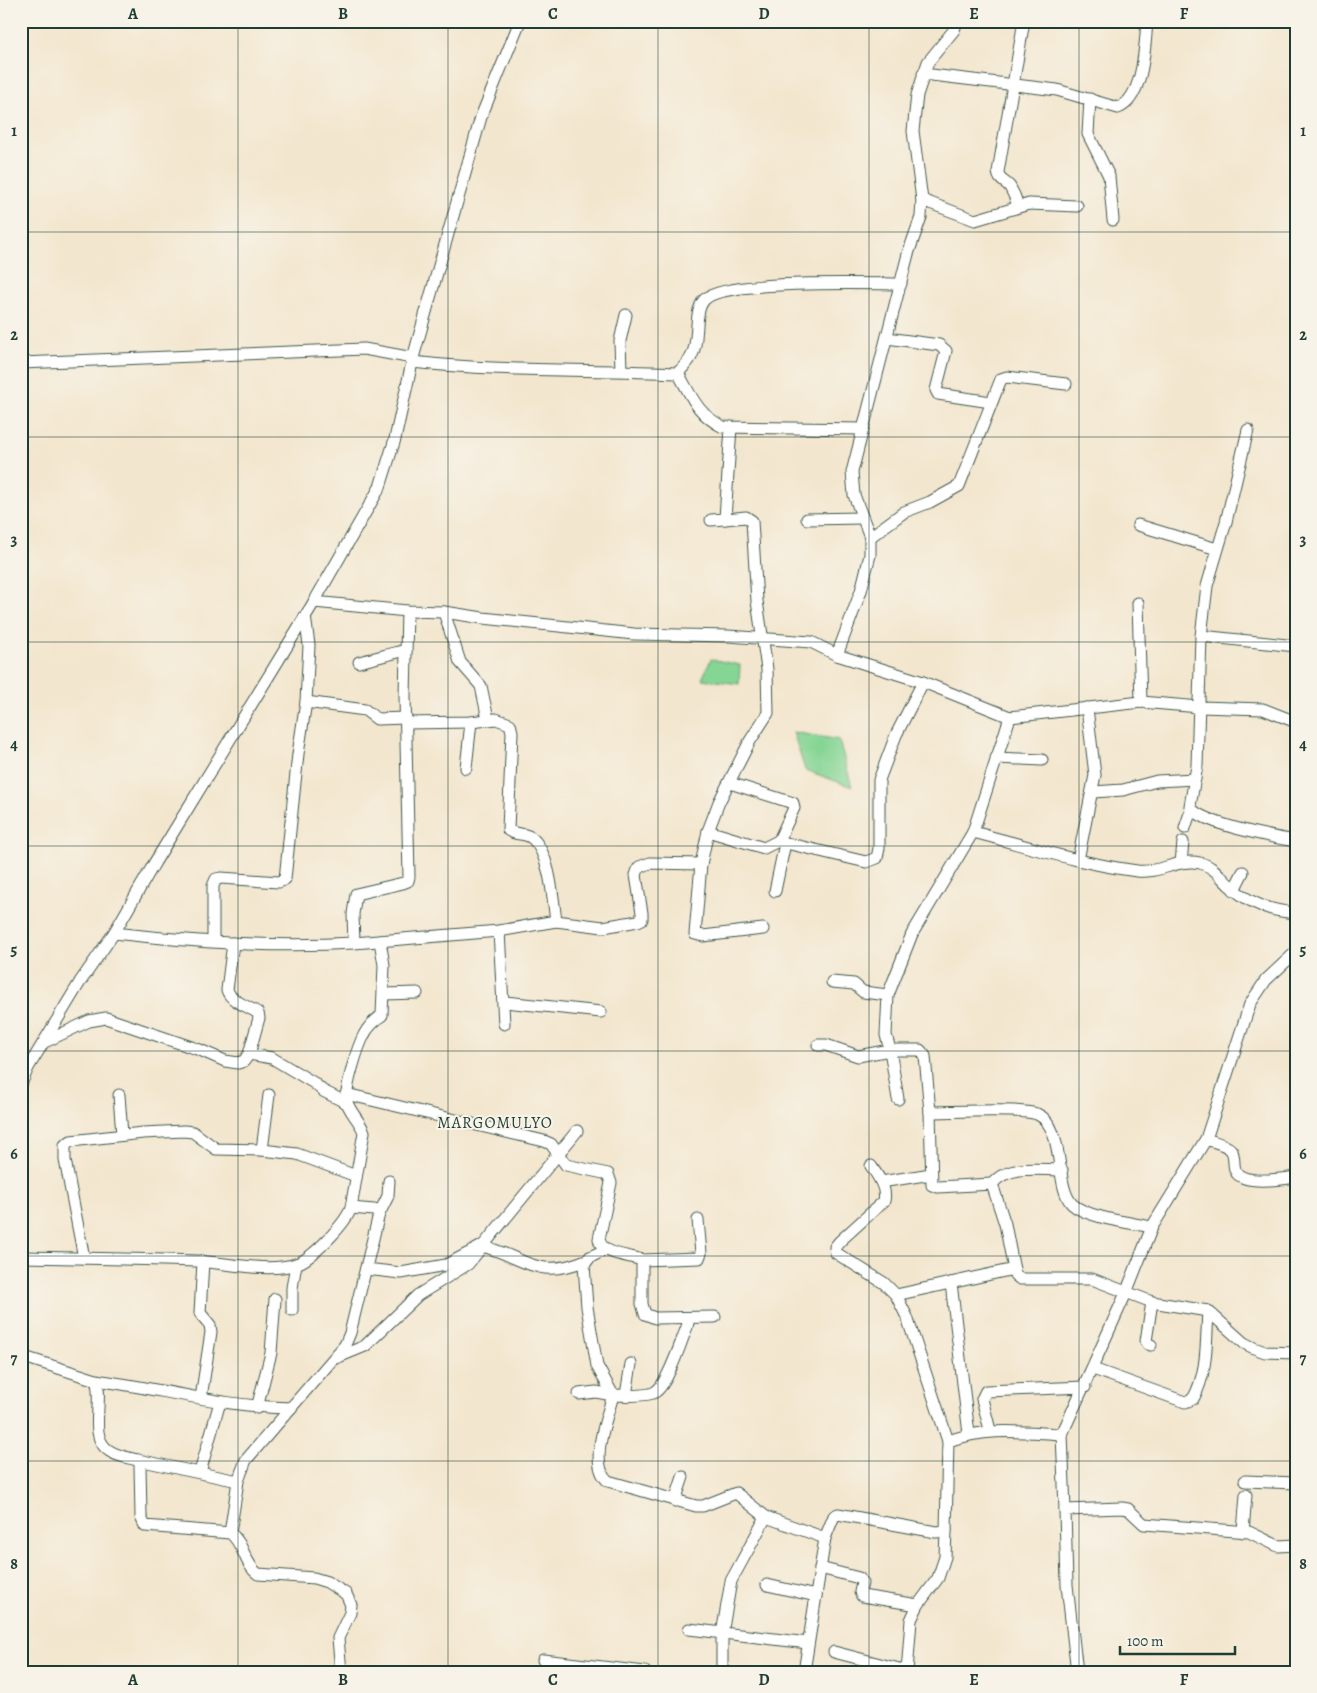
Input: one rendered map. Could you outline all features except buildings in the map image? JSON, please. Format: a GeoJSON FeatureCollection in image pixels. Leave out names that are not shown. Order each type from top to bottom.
{"type":"FeatureCollection","features":[{"type":"Feature","properties":{"kind":"street"},"geometry":{"type":"LineString","coordinates":[[21,1084],[28,1068],[46,1042],[80,982],[114,933],[155,862],[314,602],[380,487],[395,439],[413,360],[481,116],[520,21]]}},
{"type":"Feature","properties":{"kind":"street"},"geometry":{"type":"LineString","coordinates":[[837,655],[869,566],[870,537],[854,495],[852,472],[900,284],[921,217],[922,200],[913,131],[914,109],[928,62],[954,30],[957,21]]}},
{"type":"Feature","properties":{"kind":"street"},"geometry":{"type":"LineString","coordinates":[[1018,206],[1015,195],[1008,184],[1001,180],[998,172],[1024,21]]}},
{"type":"Feature","properties":{"kind":"street"},"geometry":{"type":"LineString","coordinates":[[923,74],[1057,90],[1115,108],[1125,105],[1130,100],[1138,83],[1144,54],[1147,21]]}},
{"type":"Feature","properties":{"kind":"street"},"geometry":{"type":"LineString","coordinates":[[1090,100],[1088,134],[1109,176],[1113,220]]}},
{"type":"Feature","properties":{"kind":"street"},"geometry":{"type":"LineString","coordinates":[[922,200],[975,220],[1029,204],[1077,206]]}},
{"type":"Feature","properties":{"kind":"street"},"geometry":{"type":"LineString","coordinates":[[678,373],[692,356],[699,312],[703,301],[711,294],[769,286],[900,284]]}},
{"type":"Feature","properties":{"kind":"street"},"geometry":{"type":"LineString","coordinates":[[621,370],[620,341],[626,315]]}},
{"type":"Feature","properties":{"kind":"street"},"geometry":{"type":"LineString","coordinates":[[886,338],[939,344],[946,351],[936,390],[938,394],[992,402]]}},
{"type":"Feature","properties":{"kind":"street"},"geometry":{"type":"LineString","coordinates":[[21,363],[364,349],[413,360],[584,372],[621,370],[678,373]]}},
{"type":"Feature","properties":{"kind":"street"},"geometry":{"type":"LineString","coordinates":[[678,373],[707,419],[723,427],[863,429]]}},
{"type":"Feature","properties":{"kind":"street"},"geometry":{"type":"LineString","coordinates":[[870,537],[904,512],[930,502],[959,486],[999,382],[1007,377],[1066,384]]}},
{"type":"Feature","properties":{"kind":"street"},"geometry":{"type":"LineString","coordinates":[[725,519],[731,427]]}},
{"type":"Feature","properties":{"kind":"street"},"geometry":{"type":"LineString","coordinates":[[1185,828],[1191,810],[1195,779],[1200,707],[1201,636],[1207,586],[1248,430]]}},
{"type":"Feature","properties":{"kind":"street"},"geometry":{"type":"LineString","coordinates":[[711,520],[746,517],[752,521],[757,601],[764,640],[769,698],[768,713],[750,741],[719,802],[708,831],[700,864],[695,934],[703,936],[763,929]]}},
{"type":"Feature","properties":{"kind":"street"},"geometry":{"type":"LineString","coordinates":[[807,519],[862,518]]}},
{"type":"Feature","properties":{"kind":"street"},"geometry":{"type":"LineString","coordinates":[[1138,525],[1218,549]]}},
{"type":"Feature","properties":{"kind":"street"},"geometry":{"type":"LineString","coordinates":[[314,602],[406,611],[444,612],[634,634],[728,636],[811,642],[837,655],[923,682],[1010,718],[1141,702],[1200,707],[1263,709],[1296,722]]}},
{"type":"Feature","properties":{"kind":"street"},"geometry":{"type":"LineString","coordinates":[[1138,604],[1141,702]]}},
{"type":"Feature","properties":{"kind":"street"},"geometry":{"type":"LineString","coordinates":[[354,942],[356,894],[403,883],[408,881],[409,877],[406,611]]}},
{"type":"Feature","properties":{"kind":"street"},"geometry":{"type":"LineString","coordinates":[[444,612],[460,662],[481,686],[488,719]]}},
{"type":"Feature","properties":{"kind":"street"},"geometry":{"type":"LineString","coordinates":[[213,941],[213,886],[216,880],[222,878],[279,882],[285,879],[298,754],[306,702],[309,645],[305,616]]}},
{"type":"Feature","properties":{"kind":"street"},"geometry":{"type":"LineString","coordinates":[[1201,636],[1296,646]]}},
{"type":"Feature","properties":{"kind":"street"},"geometry":{"type":"LineString","coordinates":[[359,662],[406,650]]}},
{"type":"Feature","properties":{"kind":"street"},"geometry":{"type":"LineString","coordinates":[[708,831],[764,848],[783,842],[866,862],[877,858],[881,822],[879,780],[896,735],[923,682]]}},
{"type":"Feature","properties":{"kind":"street"},"geometry":{"type":"LineString","coordinates":[[306,702],[370,711],[377,718],[471,722],[488,719],[505,721],[512,727],[508,830],[527,835],[534,840],[544,856],[556,921]]}},
{"type":"Feature","properties":{"kind":"street"},"geometry":{"type":"LineString","coordinates":[[1078,860],[1093,792],[1095,764],[1087,708]]}},
{"type":"Feature","properties":{"kind":"street"},"geometry":{"type":"LineString","coordinates":[[898,1099],[886,1035],[888,995],[912,934],[973,832],[1010,718]]}},
{"type":"Feature","properties":{"kind":"street"},"geometry":{"type":"LineString","coordinates":[[466,768],[471,722]]}},
{"type":"Feature","properties":{"kind":"street"},"geometry":{"type":"LineString","coordinates":[[996,758],[1042,760]]}},
{"type":"Feature","properties":{"kind":"street"},"geometry":{"type":"LineString","coordinates":[[1093,792],[1123,790],[1158,781],[1195,779]]}},
{"type":"Feature","properties":{"kind":"street"},"geometry":{"type":"LineString","coordinates":[[730,783],[793,803],[794,808],[783,842],[775,891]]}},
{"type":"Feature","properties":{"kind":"street"},"geometry":{"type":"LineString","coordinates":[[1191,810],[1210,819],[1254,833],[1296,841]]}},
{"type":"Feature","properties":{"kind":"street"},"geometry":{"type":"LineString","coordinates":[[973,832],[1078,860],[1138,872],[1153,871],[1191,861],[1207,866],[1234,890],[1253,903],[1273,912],[1296,913]]}},
{"type":"Feature","properties":{"kind":"street"},"geometry":{"type":"LineString","coordinates":[[1181,863],[1184,842]]}},
{"type":"Feature","properties":{"kind":"street"},"geometry":{"type":"LineString","coordinates":[[114,933],[233,943],[307,946],[499,931],[556,921],[604,927],[638,922],[642,919],[636,875],[639,867],[650,863],[700,864]]}},
{"type":"Feature","properties":{"kind":"street"},"geometry":{"type":"LineString","coordinates":[[1234,890],[1243,872]]}},
{"type":"Feature","properties":{"kind":"street"},"geometry":{"type":"LineString","coordinates":[[499,931],[505,1002],[504,1024]]}},
{"type":"Feature","properties":{"kind":"street"},"geometry":{"type":"LineString","coordinates":[[21,1257],[203,1262],[263,1267],[296,1264],[330,1236],[348,1216],[351,1208],[364,1132],[347,1098],[363,1037],[369,1026],[382,1015],[384,994],[380,941]]}},
{"type":"Feature","properties":{"kind":"street"},"geometry":{"type":"LineString","coordinates":[[46,1042],[89,1021],[106,1018],[132,1029],[200,1050],[231,1063],[244,1060],[249,1054],[259,1018],[258,1013],[228,995],[233,943]]}},
{"type":"Feature","properties":{"kind":"street"},"geometry":{"type":"LineString","coordinates":[[1077,1672],[1067,1585],[1062,1434],[1093,1369],[1152,1227],[1206,1139],[1250,1004],[1266,980],[1296,952]]}},
{"type":"Feature","properties":{"kind":"street"},"geometry":{"type":"LineString","coordinates":[[832,982],[854,984],[863,992],[888,995]]}},
{"type":"Feature","properties":{"kind":"street"},"geometry":{"type":"LineString","coordinates":[[384,994],[418,993]]}},
{"type":"Feature","properties":{"kind":"street"},"geometry":{"type":"LineString","coordinates":[[505,1002],[601,1012]]}},
{"type":"Feature","properties":{"kind":"street"},"geometry":{"type":"LineString","coordinates":[[818,1045],[826,1045],[858,1056],[890,1050],[923,1052],[930,1112],[932,1184],[938,1187],[992,1184],[997,1178],[1013,1170],[1062,1170]]}},
{"type":"Feature","properties":{"kind":"street"},"geometry":{"type":"LineString","coordinates":[[249,1054],[272,1058],[323,1090],[347,1098],[544,1141],[550,1144],[566,1165],[608,1174],[611,1178],[599,1239],[600,1244],[605,1250],[642,1260],[699,1258],[701,1253],[698,1220]]}},
{"type":"Feature","properties":{"kind":"street"},"geometry":{"type":"LineString","coordinates":[[119,1095],[122,1135]]}},
{"type":"Feature","properties":{"kind":"street"},"geometry":{"type":"LineString","coordinates":[[262,1150],[268,1095]]}},
{"type":"Feature","properties":{"kind":"street"},"geometry":{"type":"LineString","coordinates":[[930,1112],[1011,1112],[1040,1115],[1053,1133],[1069,1198],[1078,1208],[1086,1212],[1152,1227]]}},
{"type":"Feature","properties":{"kind":"street"},"geometry":{"type":"LineString","coordinates":[[84,1258],[64,1160],[66,1145],[70,1142],[122,1135],[184,1130],[193,1132],[216,1149],[262,1150],[297,1154],[356,1176]]}},
{"type":"Feature","properties":{"kind":"street"},"geometry":{"type":"LineString","coordinates":[[336,1358],[365,1346],[418,1295],[468,1264],[485,1246],[577,1131]]}},
{"type":"Feature","properties":{"kind":"street"},"geometry":{"type":"LineString","coordinates":[[1206,1139],[1230,1148],[1233,1153],[1234,1169],[1240,1176],[1254,1180],[1296,1177]]}},
{"type":"Feature","properties":{"kind":"street"},"geometry":{"type":"LineString","coordinates":[[834,1652],[907,1671],[912,1620],[918,1605],[938,1578],[945,1557],[948,1441],[907,1317],[896,1295],[884,1283],[836,1253],[835,1247],[840,1241],[858,1223],[883,1204],[885,1196],[881,1182],[871,1166]]}},
{"type":"Feature","properties":{"kind":"street"},"geometry":{"type":"LineString","coordinates":[[881,1182],[931,1174]]}},
{"type":"Feature","properties":{"kind":"street"},"geometry":{"type":"LineString","coordinates":[[230,1533],[238,1482],[246,1460],[336,1358],[350,1333],[379,1214],[388,1196],[389,1181]]}},
{"type":"Feature","properties":{"kind":"street"},"geometry":{"type":"LineString","coordinates":[[992,1184],[1005,1224],[1014,1269],[1020,1279],[1092,1279],[1152,1302],[1208,1312],[1244,1344],[1265,1352],[1296,1353]]}},
{"type":"Feature","properties":{"kind":"street"},"geometry":{"type":"LineString","coordinates":[[351,1208],[374,1210],[379,1214]]}},
{"type":"Feature","properties":{"kind":"street"},"geometry":{"type":"LineString","coordinates":[[366,1269],[401,1273],[446,1265],[457,1261],[479,1246],[485,1246],[526,1264],[545,1269],[570,1267],[605,1250]]}},
{"type":"Feature","properties":{"kind":"street"},"geometry":{"type":"LineString","coordinates":[[586,1260],[584,1266],[587,1307],[597,1366],[613,1395],[598,1459],[601,1475],[608,1481],[696,1506],[703,1506],[736,1493],[766,1517],[825,1538]]}},
{"type":"Feature","properties":{"kind":"street"},"geometry":{"type":"LineString","coordinates":[[642,1260],[642,1304],[645,1314],[655,1318],[715,1317]]}},
{"type":"Feature","properties":{"kind":"street"},"geometry":{"type":"LineString","coordinates":[[201,1398],[211,1332],[210,1325],[200,1312],[203,1262]]}},
{"type":"Feature","properties":{"kind":"street"},"geometry":{"type":"LineString","coordinates":[[292,1310],[296,1264]]}},
{"type":"Feature","properties":{"kind":"street"},"geometry":{"type":"LineString","coordinates":[[896,1295],[1014,1269]]}},
{"type":"Feature","properties":{"kind":"street"},"geometry":{"type":"LineString","coordinates":[[951,1283],[970,1434]]}},
{"type":"Feature","properties":{"kind":"street"},"geometry":{"type":"LineString","coordinates":[[257,1408],[271,1353],[275,1299]]}},
{"type":"Feature","properties":{"kind":"street"},"geometry":{"type":"LineString","coordinates":[[1151,1345],[1146,1341],[1152,1302]]}},
{"type":"Feature","properties":{"kind":"street"},"geometry":{"type":"LineString","coordinates":[[1093,1369],[1185,1402],[1193,1399],[1200,1384],[1206,1360],[1208,1312]]}},
{"type":"Feature","properties":{"kind":"street"},"geometry":{"type":"LineString","coordinates":[[579,1394],[596,1392],[613,1395],[652,1393],[662,1386],[688,1327],[689,1318]]}},
{"type":"Feature","properties":{"kind":"street"},"geometry":{"type":"LineString","coordinates":[[21,1356],[96,1380],[257,1408],[291,1408]]}},
{"type":"Feature","properties":{"kind":"street"},"geometry":{"type":"LineString","coordinates":[[626,1395],[631,1364]]}},
{"type":"Feature","properties":{"kind":"street"},"geometry":{"type":"LineString","coordinates":[[96,1380],[100,1394],[98,1431],[100,1439],[108,1450],[138,1460],[200,1472],[238,1482]]}},
{"type":"Feature","properties":{"kind":"street"},"geometry":{"type":"LineString","coordinates":[[990,1430],[982,1399],[986,1391],[1085,1387]]}},
{"type":"Feature","properties":{"kind":"street"},"geometry":{"type":"LineString","coordinates":[[200,1472],[220,1402]]}},
{"type":"Feature","properties":{"kind":"street"},"geometry":{"type":"LineString","coordinates":[[948,1441],[990,1430],[1062,1434]]}},
{"type":"Feature","properties":{"kind":"street"},"geometry":{"type":"LineString","coordinates":[[138,1460],[141,1468],[141,1517],[145,1526],[230,1533],[238,1541],[252,1570],[258,1574],[322,1580],[349,1598],[350,1612],[338,1638],[341,1672]]}},
{"type":"Feature","properties":{"kind":"street"},"geometry":{"type":"LineString","coordinates":[[675,1501],[683,1477]]}},
{"type":"Feature","properties":{"kind":"street"},"geometry":{"type":"LineString","coordinates":[[1245,1481],[1296,1483]]}},
{"type":"Feature","properties":{"kind":"street"},"geometry":{"type":"LineString","coordinates":[[1243,1532],[1246,1495]]}},
{"type":"Feature","properties":{"kind":"street"},"geometry":{"type":"LineString","coordinates":[[1065,1510],[1122,1508],[1128,1509],[1144,1524],[1243,1532],[1278,1546],[1296,1545]]}},
{"type":"Feature","properties":{"kind":"street"},"geometry":{"type":"LineString","coordinates":[[804,1672],[825,1538],[834,1516],[838,1514],[936,1532],[946,1531]]}},
{"type":"Feature","properties":{"kind":"street"},"geometry":{"type":"LineString","coordinates":[[722,1672],[722,1634],[733,1574],[766,1517]]}},
{"type":"Feature","properties":{"kind":"street"},"geometry":{"type":"LineString","coordinates":[[820,1568],[859,1578],[862,1583],[860,1592],[862,1596],[918,1605]]}},
{"type":"Feature","properties":{"kind":"street"},"geometry":{"type":"LineString","coordinates":[[767,1585],[816,1596]]}},
{"type":"Feature","properties":{"kind":"street"},"geometry":{"type":"LineString","coordinates":[[689,1630],[808,1643]]}},
{"type":"Feature","properties":{"kind":"street"},"geometry":{"type":"LineString","coordinates":[[543,1660],[645,1672]]}},
{"type":"Feature","properties":{"kind":"green space"},"geometry":{"type":"Polygon","coordinates":[[[711,659],[740,665],[739,684],[702,679],[711,659]]]}},
{"type":"Feature","properties":{"kind":"green space"},"geometry":{"type":"Polygon","coordinates":[[[793,732],[839,740],[852,787],[805,770],[793,732]]]}},
{"type":"Feature","properties":{"kind":"district","name":"MARGOMULYO"},"geometry":{"type":"Point","coordinates":[495,1123]}}]}
